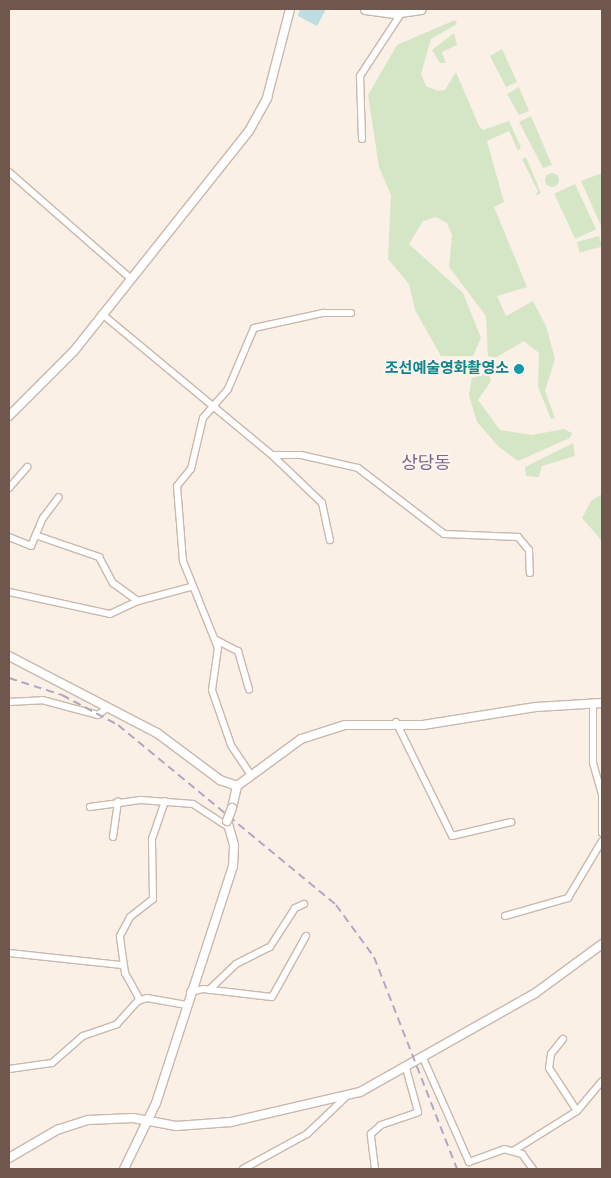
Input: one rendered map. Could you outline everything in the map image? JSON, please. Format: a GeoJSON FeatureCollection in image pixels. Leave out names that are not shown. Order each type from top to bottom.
{"type":"FeatureCollection","features":[{"type":"Feature","properties":{"kind":"main road"},"geometry":{"type":"LineString","coordinates":[[364,9],[402,12],[421,9]]}},
{"type":"Feature","properties":{"kind":"street"},"geometry":{"type":"LineString","coordinates":[[9,416],[74,351],[253,125],[267,98],[290,9]]}},
{"type":"Feature","properties":{"kind":"street"},"geometry":{"type":"LineString","coordinates":[[362,139],[360,76],[402,12]]}},
{"type":"Feature","properties":{"kind":"street"},"geometry":{"type":"LineString","coordinates":[[9,172],[130,278]]}},
{"type":"Feature","properties":{"kind":"street"},"geometry":{"type":"LineString","coordinates":[[251,775],[231,745],[212,690],[216,640],[190,587],[181,548],[177,486],[191,469],[196,431],[212,407],[228,389],[254,328],[324,313],[352,313]]}},
{"type":"Feature","properties":{"kind":"street"},"geometry":{"type":"LineString","coordinates":[[102,314],[272,455],[322,503],[330,540]]}},
{"type":"Feature","properties":{"kind":"street"},"geometry":{"type":"LineString","coordinates":[[272,455],[301,455],[358,468],[444,534],[518,537],[529,550],[530,573]]}},
{"type":"Feature","properties":{"kind":"street"},"geometry":{"type":"LineString","coordinates":[[9,488],[27,467]]}},
{"type":"Feature","properties":{"kind":"street"},"geometry":{"type":"LineString","coordinates":[[9,537],[31,546],[38,536],[43,518],[59,497]]}},
{"type":"Feature","properties":{"kind":"street"},"geometry":{"type":"LineString","coordinates":[[38,536],[99,557],[113,583],[138,601]]}},
{"type":"Feature","properties":{"kind":"street"},"geometry":{"type":"LineString","coordinates":[[9,592],[103,614],[138,601],[190,587]]}},
{"type":"Feature","properties":{"kind":"street"},"geometry":{"type":"LineString","coordinates":[[216,640],[238,651],[249,689]]}},
{"type":"Feature","properties":{"kind":"street"},"geometry":{"type":"LineString","coordinates":[[9,656],[157,733],[220,780],[237,786]]}},
{"type":"Feature","properties":{"kind":"street"},"geometry":{"type":"LineString","coordinates":[[9,702],[42,700],[98,715],[106,708]]}},
{"type":"Feature","properties":{"kind":"street"},"geometry":{"type":"LineString","coordinates":[[593,703],[593,763],[602,794],[602,833]]}},
{"type":"Feature","properties":{"kind":"street"},"geometry":{"type":"LineString","coordinates":[[124,1169],[149,1122],[235,858],[226,823],[237,786],[290,746],[321,730],[396,722],[423,725],[536,706],[602,703]]}},
{"type":"Feature","properties":{"kind":"street"},"geometry":{"type":"LineString","coordinates":[[396,722],[452,836],[512,822]]}},
{"type":"Feature","properties":{"kind":"street"},"geometry":{"type":"LineString","coordinates":[[90,807],[118,801],[165,801],[193,804],[226,823]]}},
{"type":"Feature","properties":{"kind":"street"},"geometry":{"type":"LineString","coordinates":[[113,836],[118,801]]}},
{"type":"Feature","properties":{"kind":"street"},"geometry":{"type":"LineString","coordinates":[[140,1000],[122,965],[119,945],[122,926],[153,899],[152,839],[165,801]]}},
{"type":"Feature","properties":{"kind":"street"},"geometry":{"type":"LineString","coordinates":[[505,916],[568,898],[602,842]]}},
{"type":"Feature","properties":{"kind":"street"},"geometry":{"type":"LineString","coordinates":[[209,990],[236,964],[270,947],[295,908],[304,904]]}},
{"type":"Feature","properties":{"kind":"street"},"geometry":{"type":"LineString","coordinates":[[190,992],[209,990],[272,997],[306,936]]}},
{"type":"Feature","properties":{"kind":"street"},"geometry":{"type":"LineString","coordinates":[[9,1158],[77,1123],[107,1117],[176,1126],[231,1122],[348,1094],[406,1068],[564,976],[602,944]]}},
{"type":"Feature","properties":{"kind":"street"},"geometry":{"type":"LineString","coordinates":[[9,954],[122,965]]}},
{"type":"Feature","properties":{"kind":"street"},"geometry":{"type":"LineString","coordinates":[[140,1000],[186,1005]]}},
{"type":"Feature","properties":{"kind":"street"},"geometry":{"type":"LineString","coordinates":[[9,1069],[52,1064],[83,1036],[117,1024],[140,1000]]}},
{"type":"Feature","properties":{"kind":"street"},"geometry":{"type":"LineString","coordinates":[[563,1039],[551,1054],[549,1068],[577,1111]]}},
{"type":"Feature","properties":{"kind":"street"},"geometry":{"type":"LineString","coordinates":[[423,1058],[466,1159],[472,1162],[496,1151],[513,1150],[577,1111],[602,1081]]}},
{"type":"Feature","properties":{"kind":"street"},"geometry":{"type":"LineString","coordinates":[[376,1169],[371,1134],[381,1125],[418,1112],[406,1068]]}},
{"type":"Feature","properties":{"kind":"street"},"geometry":{"type":"LineString","coordinates":[[243,1169],[307,1134],[348,1094]]}},
{"type":"Feature","properties":{"kind":"street"},"geometry":{"type":"LineString","coordinates":[[513,1150],[533,1169]]}},
{"type":"Feature","properties":{"kind":"green space"},"geometry":{"type":"Polygon","coordinates":[[[455,20],[457,24],[431,39],[421,74],[426,86],[438,91],[445,90],[456,72],[479,126],[483,130],[509,121],[521,147],[518,151],[509,131],[487,141],[504,202],[494,207],[527,287],[497,296],[506,316],[533,301],[546,326],[555,359],[545,391],[555,418],[551,419],[538,387],[539,353],[524,341],[495,358],[488,356],[486,316],[449,267],[452,235],[447,223],[436,217],[423,221],[409,244],[463,293],[481,338],[473,356],[441,356],[415,310],[409,284],[388,259],[391,195],[379,167],[368,95],[397,45],[455,20]]]}},
{"type":"Feature","properties":{"kind":"green space"},"geometry":{"type":"Polygon","coordinates":[[[454,33],[457,45],[442,52],[446,63],[440,63],[432,50],[454,33]]]}},
{"type":"Feature","properties":{"kind":"green space"},"geometry":{"type":"Polygon","coordinates":[[[502,49],[517,82],[506,87],[490,56],[502,49]]]}},
{"type":"Feature","properties":{"kind":"green space"},"geometry":{"type":"Polygon","coordinates":[[[519,87],[529,111],[519,115],[507,94],[519,87]]]}},
{"type":"Feature","properties":{"kind":"green space"},"geometry":{"type":"Polygon","coordinates":[[[531,116],[552,165],[543,168],[519,122],[531,116]]]}},
{"type":"Feature","properties":{"kind":"green space"},"geometry":{"type":"Polygon","coordinates":[[[526,157],[541,193],[535,196],[538,191],[522,159],[526,157]]]}},
{"type":"Feature","properties":{"kind":"green space"},"geometry":{"type":"Polygon","coordinates":[[[552,173],[557,175],[559,180],[557,185],[552,187],[547,185],[545,180],[547,175],[552,173]]]}},
{"type":"Feature","properties":{"kind":"green space"},"geometry":{"type":"Polygon","coordinates":[[[602,173],[602,226],[601,226],[581,181],[602,173]]]}},
{"type":"Feature","properties":{"kind":"green space"},"geometry":{"type":"Polygon","coordinates":[[[575,184],[596,229],[575,239],[554,194],[575,184]]]}},
{"type":"Feature","properties":{"kind":"green space"},"geometry":{"type":"Polygon","coordinates":[[[599,236],[602,247],[580,253],[577,242],[599,236]]]}},
{"type":"Feature","properties":{"kind":"green space"},"geometry":{"type":"Polygon","coordinates":[[[489,372],[491,381],[478,400],[500,430],[532,435],[564,429],[572,433],[570,438],[518,461],[499,447],[477,422],[469,395],[472,378],[489,372]]]}},
{"type":"Feature","properties":{"kind":"green space"},"geometry":{"type":"Polygon","coordinates":[[[573,443],[575,456],[542,466],[539,477],[526,476],[525,467],[573,443]]]}},
{"type":"Feature","properties":{"kind":"green space"},"geometry":{"type":"Polygon","coordinates":[[[602,494],[602,541],[582,518],[591,501],[602,494]]]}},
{"type":"Feature","properties":{"kind":"water"},"geometry":{"type":"Polygon","coordinates":[[[300,9],[326,9],[317,26],[298,16],[300,9]]]}},
{"type":"Feature","properties":{"kind":"railway"},"geometry":{"type":"LineString","coordinates":[[9,678],[62,695],[118,725],[336,905],[374,957],[457,1169]]}},
{"type":"Feature","properties":{"kind":"place","name":"조선예술영화촬영소"},"geometry":{"type":"Point","coordinates":[519,369]}},
{"type":"Feature","properties":{"kind":"district","name":"상당동"},"geometry":{"type":"Point","coordinates":[426,463]}}]}
